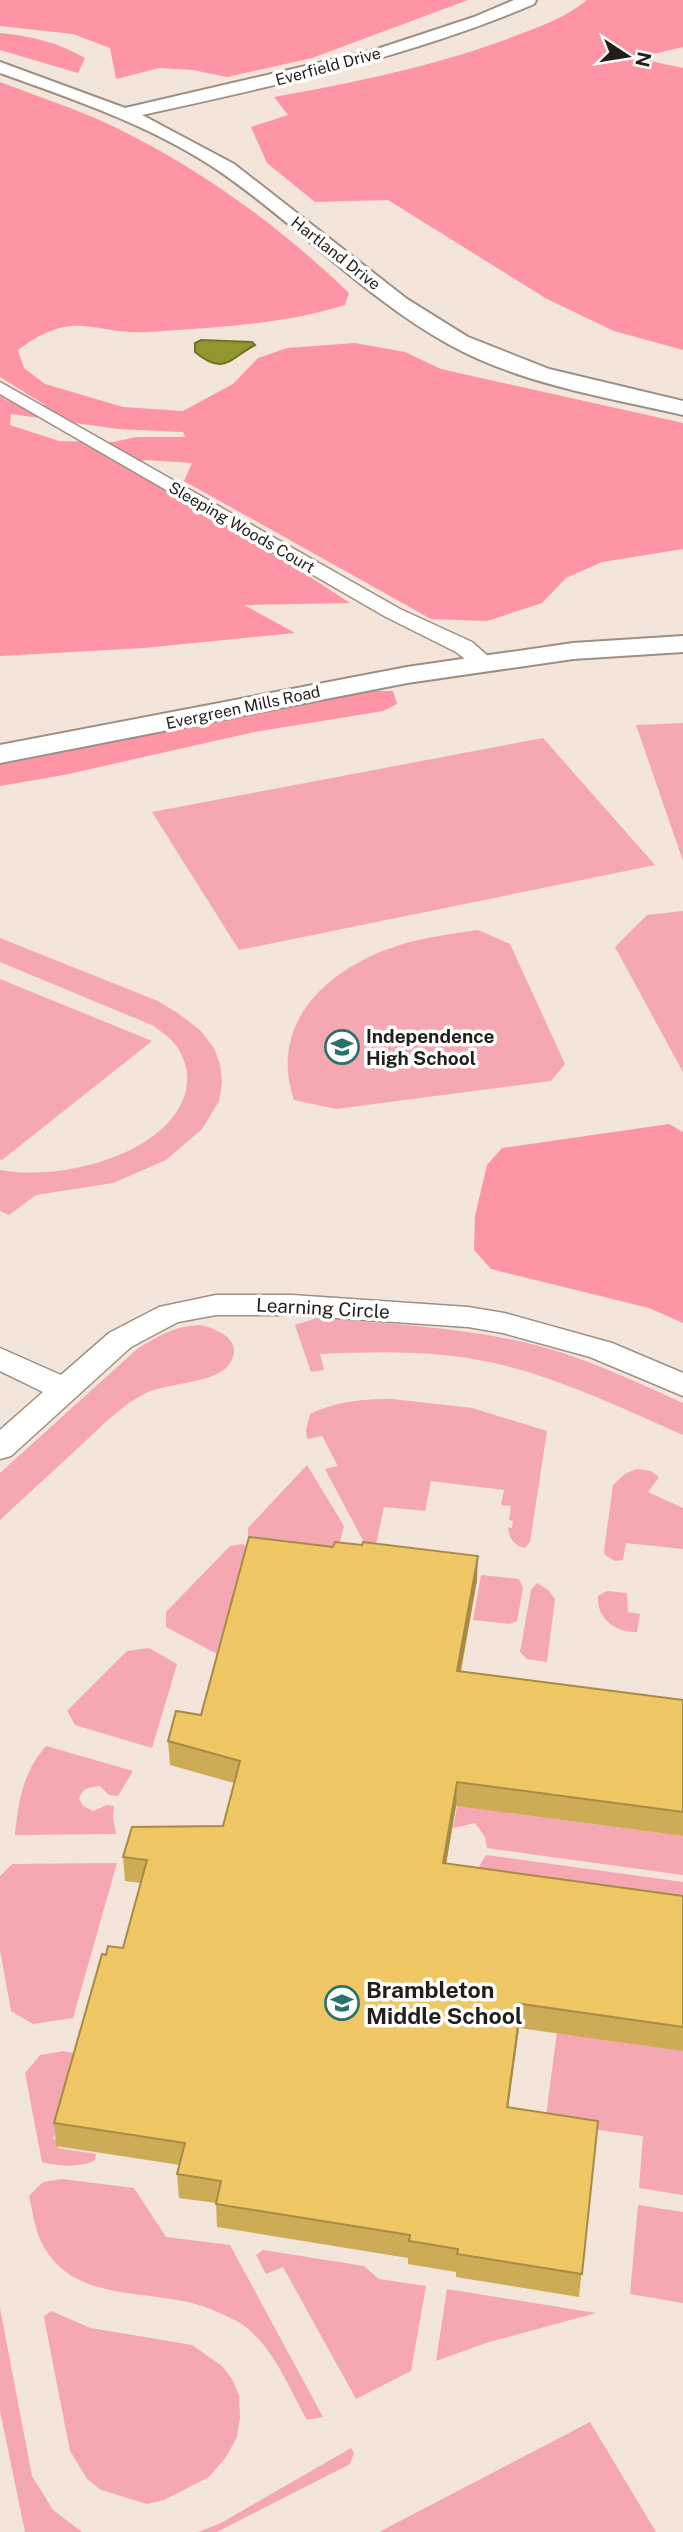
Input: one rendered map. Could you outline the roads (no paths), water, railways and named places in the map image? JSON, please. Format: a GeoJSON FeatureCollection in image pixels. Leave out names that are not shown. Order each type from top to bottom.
{"type":"FeatureCollection","features":[{"type":"Feature","properties":{"kind":"main road","name":"Everfield Drive"},"geometry":{"type":"LineString","coordinates":[[123,114],[352,61],[454,30],[528,0]]}},
{"type":"Feature","properties":{"kind":"main road","name":"Hartland Drive"},"geometry":{"type":"LineString","coordinates":[[0,67],[123,114],[186,144],[227,169],[413,313],[461,342],[528,369],[683,408]]}},
{"type":"Feature","properties":{"kind":"main road","name":"Evergreen Mills Road"},"geometry":{"type":"LineString","coordinates":[[0,754],[294,695],[486,664],[682,654]]}},
{"type":"Feature","properties":{"kind":"street","name":"Sleeping Woods Court"},"geometry":{"type":"LineString","coordinates":[[0,387],[334,580],[464,648],[486,664]]}},
{"type":"Feature","properties":{"kind":"street","name":"Learning Circle"},"geometry":{"type":"LineString","coordinates":[[0,1448],[120,1340],[170,1314],[216,1305],[257,1304],[468,1317],[503,1323],[601,1350],[683,1385]]}},
{"type":"Feature","properties":{"kind":"street"},"geometry":{"type":"LineString","coordinates":[[0,1358],[65,1390]]}},
{"type":"Feature","properties":{"kind":"place","name":"Independence High School"},"geometry":{"type":"Point","coordinates":[342,1047]}},
{"type":"Feature","properties":{"kind":"place","name":"Brambleton Middle School"},"geometry":{"type":"Point","coordinates":[342,2003]}}]}
